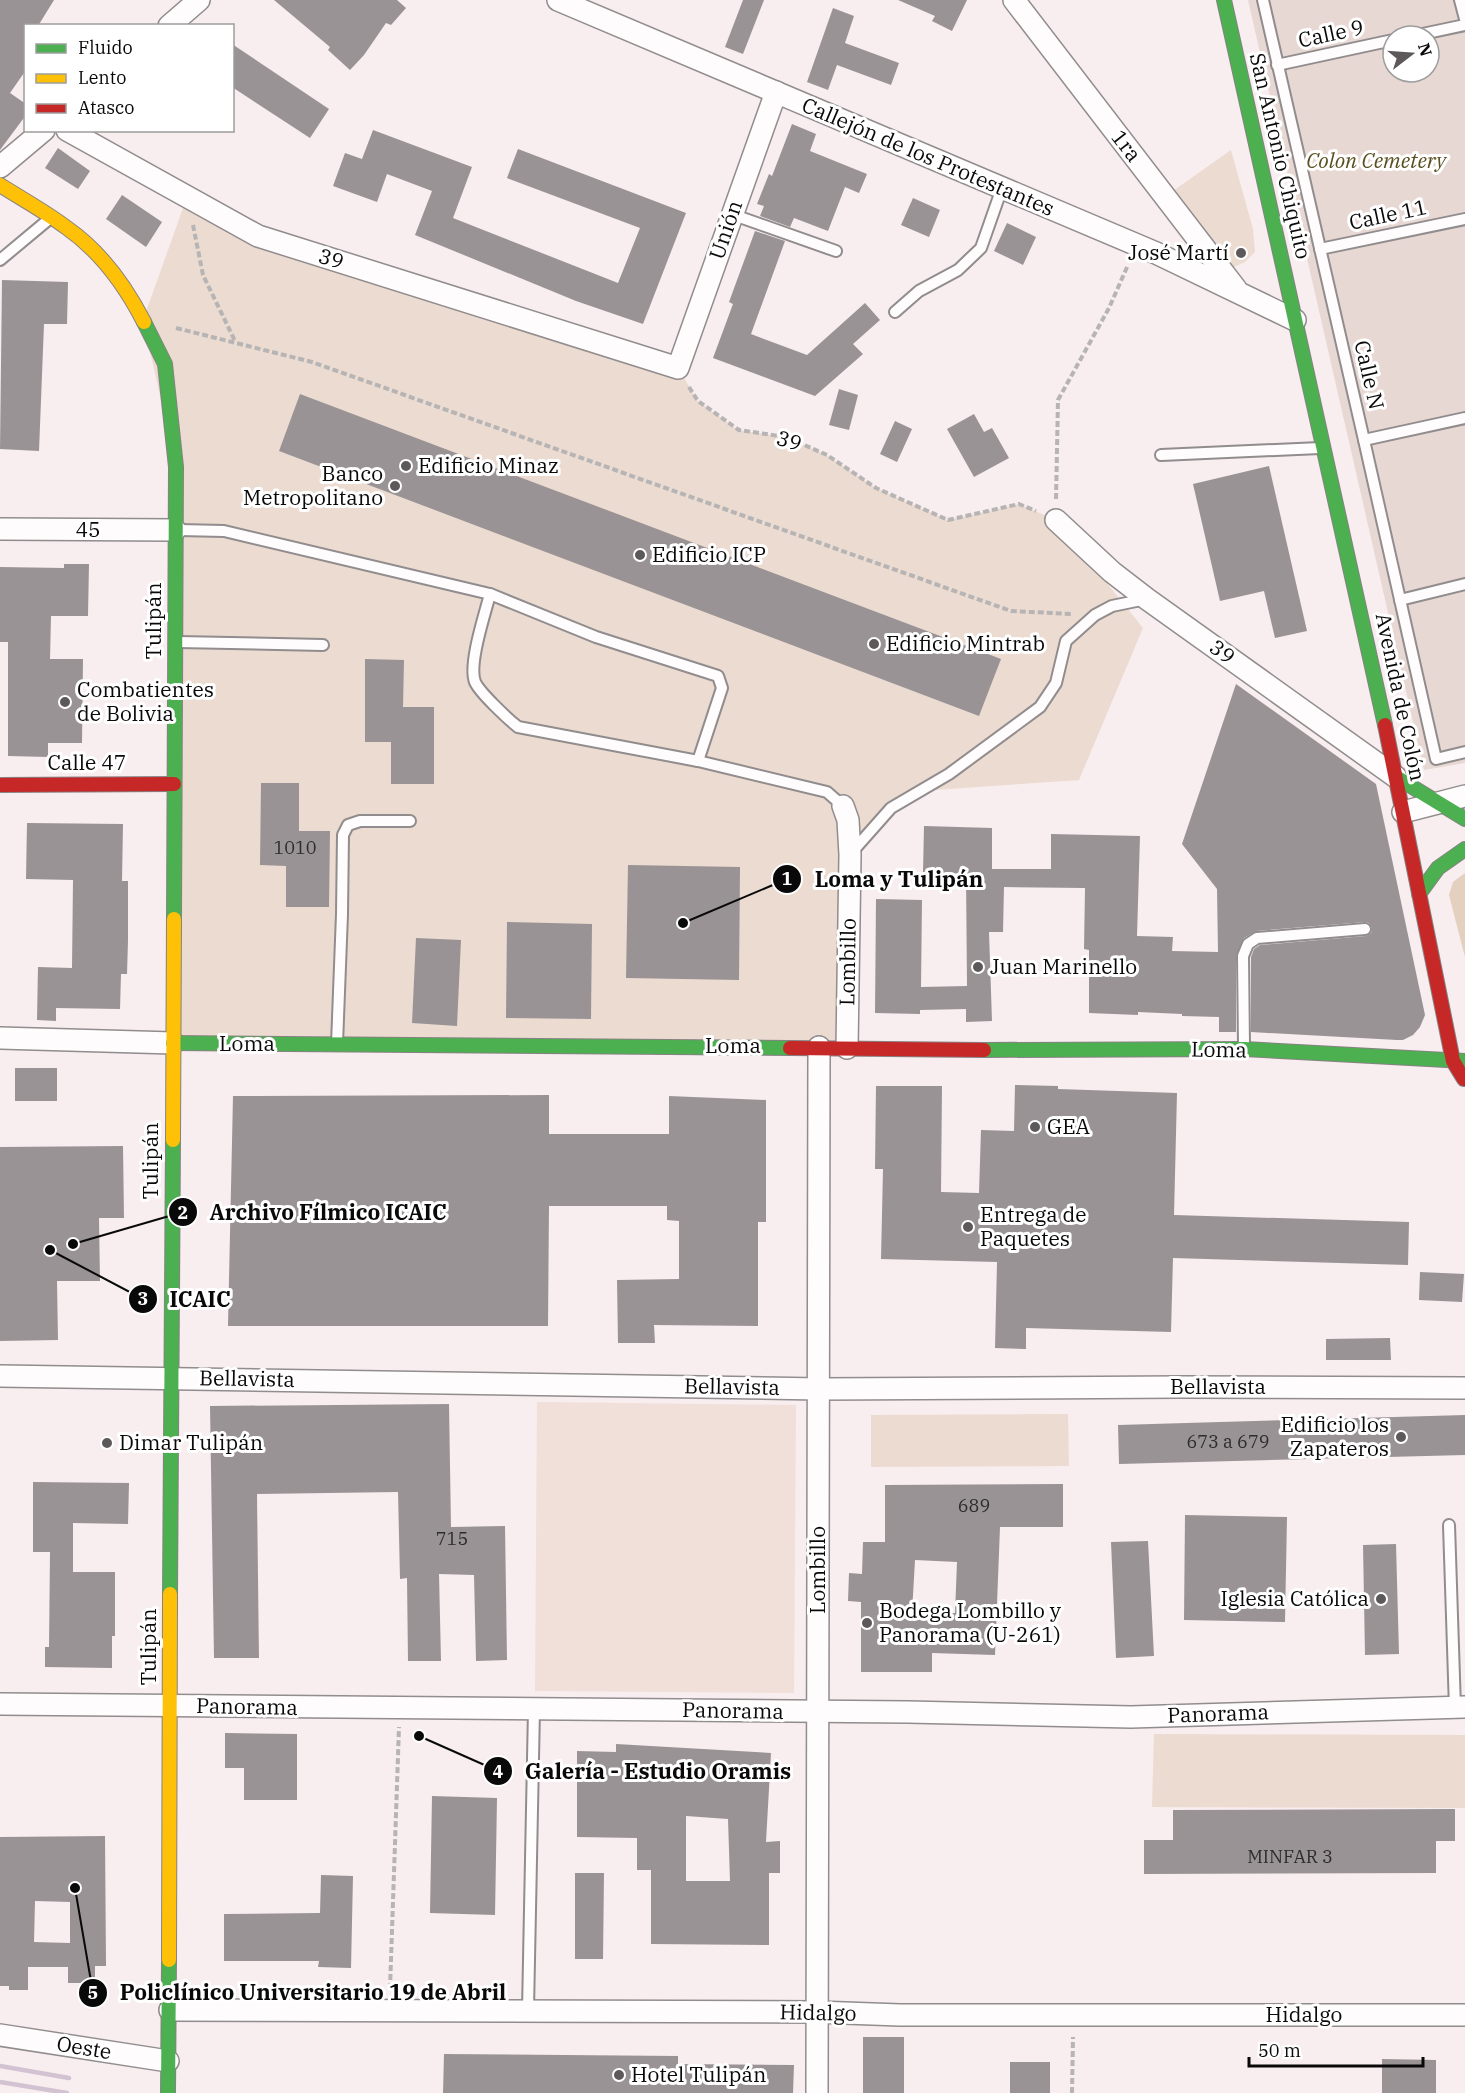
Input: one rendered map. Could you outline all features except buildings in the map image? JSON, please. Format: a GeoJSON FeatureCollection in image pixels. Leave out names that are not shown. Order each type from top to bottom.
{"type":"FeatureCollection","features":[{"type":"Feature","properties":{"kind":"street"},"geometry":{"type":"LineString","coordinates":[[171,24],[199,0]]}},
{"type":"Feature","properties":{"kind":"street","name":"Callejón de los Protestantes"},"geometry":{"type":"LineString","coordinates":[[558,0],[1137,246],[1295,320]]}},
{"type":"Feature","properties":{"kind":"street","name":"1ra"},"geometry":{"type":"LineString","coordinates":[[1014,0],[1239,292]]}},
{"type":"Feature","properties":{"kind":"street","name":"San Antonio Chiquito"},"geometry":{"type":"LineString","coordinates":[[1224,0],[1295,320]]}},
{"type":"Feature","properties":{"kind":"street","name":"Unión"},"geometry":{"type":"LineString","coordinates":[[678,368],[776,92]]}},
{"type":"Feature","properties":{"kind":"street"},"geometry":{"type":"LineString","coordinates":[[0,167],[42,132]]}},
{"type":"Feature","properties":{"kind":"street","name":"39"},"geometry":{"type":"LineString","coordinates":[[72,132],[258,236],[678,368]]}},
{"type":"Feature","properties":{"kind":"street","name":"Tulipán"},"geometry":{"type":"LineString","coordinates":[[0,185],[69,229],[106,264],[140,314],[165,364],[176,467],[168,2093]]}},
{"type":"Feature","properties":{"kind":"street","name":"Avenida de Colón"},"geometry":{"type":"LineString","coordinates":[[1295,320],[1396,777],[1419,894],[1465,1082]]}},
{"type":"Feature","properties":{"kind":"street","name":"39"},"geometry":{"type":"LineString","coordinates":[[1056,520],[1112,572],[1147,599],[1396,777],[1465,819]]}},
{"type":"Feature","properties":{"kind":"street","name":"45"},"geometry":{"type":"LineString","coordinates":[[0,529],[175,530]]}},
{"type":"Feature","properties":{"kind":"street","name":"Calle 47"},"geometry":{"type":"LineString","coordinates":[[0,785],[174,784]]}},
{"type":"Feature","properties":{"kind":"street"},"geometry":{"type":"LineString","coordinates":[[1403,812],[1465,796]]}},
{"type":"Feature","properties":{"kind":"street","name":"Lombillo"},"geometry":{"type":"LineString","coordinates":[[843,806],[848,820],[850,855],[847,1048]]}},
{"type":"Feature","properties":{"kind":"street"},"geometry":{"type":"LineString","coordinates":[[1419,894],[1432,873],[1447,859],[1465,849]]}},
{"type":"Feature","properties":{"kind":"street","name":"Loma"},"geometry":{"type":"LineString","coordinates":[[0,1038],[173,1043],[1244,1049],[1459,1061]]}},
{"type":"Feature","properties":{"kind":"street","name":"Lombillo"},"geometry":{"type":"LineString","coordinates":[[817,2093],[819,1047]]}},
{"type":"Feature","properties":{"kind":"street","name":"Bellavista"},"geometry":{"type":"LineString","coordinates":[[0,1376],[820,1389],[1181,1386],[1465,1388]]}},
{"type":"Feature","properties":{"kind":"street","name":"Panorama"},"geometry":{"type":"LineString","coordinates":[[0,1704],[1131,1717],[1460,1708]]}},
{"type":"Feature","properties":{"kind":"street","name":"Hidalgo"},"geometry":{"type":"LineString","coordinates":[[170,2010],[528,2010],[1073,2016],[1465,2015]]}},
{"type":"Feature","properties":{"kind":"street","name":"Oeste"},"geometry":{"type":"LineString","coordinates":[[0,2035],[168,2061]]}},
{"type":"Feature","properties":{"kind":"lane","name":"Calle N"},"geometry":{"type":"LineString","coordinates":[[1263,0],[1436,759],[1465,752]]}},
{"type":"Feature","properties":{"kind":"lane"},"geometry":{"type":"LineString","coordinates":[[1460,0],[1465,20]]}},
{"type":"Feature","properties":{"kind":"lane"},"geometry":{"type":"LineString","coordinates":[[1441,30],[1465,25]]}},
{"type":"Feature","properties":{"kind":"lane","name":"Calle 9"},"geometry":{"type":"LineString","coordinates":[[1277,65],[1381,43]]}},
{"type":"Feature","properties":{"kind":"lane"},"geometry":{"type":"LineString","coordinates":[[895,312],[919,291],[958,270],[981,248],[1002,188]]}},
{"type":"Feature","properties":{"kind":"lane"},"geometry":{"type":"LineString","coordinates":[[731,214],[836,251]]}},
{"type":"Feature","properties":{"kind":"lane"},"geometry":{"type":"LineString","coordinates":[[0,260],[51,217]]}},
{"type":"Feature","properties":{"kind":"lane","name":"Calle 11"},"geometry":{"type":"LineString","coordinates":[[1320,249],[1465,219]]}},
{"type":"Feature","properties":{"kind":"lane"},"geometry":{"type":"LineString","coordinates":[[1364,440],[1465,418]]}},
{"type":"Feature","properties":{"kind":"lane"},"geometry":{"type":"LineString","coordinates":[[1161,455],[1323,448]]}},
{"type":"Feature","properties":{"kind":"lane"},"geometry":{"type":"LineString","coordinates":[[175,530],[224,531],[490,594],[596,637],[718,676],[722,688],[698,761]]}},
{"type":"Feature","properties":{"kind":"lane"},"geometry":{"type":"LineString","coordinates":[[1400,600],[1465,584]]}},
{"type":"Feature","properties":{"kind":"lane"},"geometry":{"type":"LineString","coordinates":[[490,594],[473,666],[476,684],[518,727],[698,761],[827,792],[843,806]]}},
{"type":"Feature","properties":{"kind":"lane"},"geometry":{"type":"LineString","coordinates":[[850,855],[891,808],[949,774],[1040,707],[1056,683],[1066,641],[1095,615],[1112,606],[1147,599]]}},
{"type":"Feature","properties":{"kind":"lane"},"geometry":{"type":"LineString","coordinates":[[175,642],[323,645]]}},
{"type":"Feature","properties":{"kind":"lane"},"geometry":{"type":"LineString","coordinates":[[337,1044],[343,835],[348,825],[360,820],[410,821]]}},
{"type":"Feature","properties":{"kind":"lane"},"geometry":{"type":"LineString","coordinates":[[1244,1049],[1243,956],[1248,944],[1257,938],[1365,929]]}},
{"type":"Feature","properties":{"kind":"lane"},"geometry":{"type":"LineString","coordinates":[[1449,1525],[1460,1708]]}},
{"type":"Feature","properties":{"kind":"lane"},"geometry":{"type":"LineString","coordinates":[[528,2010],[534,1709]]}},
{"type":"Feature","properties":{"kind":"path"},"geometry":{"type":"LineString","coordinates":[[187,197],[203,275],[235,342]]}},
{"type":"Feature","properties":{"kind":"path"},"geometry":{"type":"LineString","coordinates":[[1056,520],[1058,400],[1109,308],[1137,246]]}},
{"type":"Feature","properties":{"kind":"path"},"geometry":{"type":"LineString","coordinates":[[140,314],[312,362],[1011,611],[1095,615]]}},
{"type":"Feature","properties":{"kind":"path","name":"39"},"geometry":{"type":"LineString","coordinates":[[678,368],[698,401],[739,430],[786,437],[827,455],[876,488],[948,520],[1019,504],[1056,520]]}},
{"type":"Feature","properties":{"kind":"path"},"geometry":{"type":"LineString","coordinates":[[389,2010],[399,1708]]}},
{"type":"Feature","properties":{"kind":"path"},"geometry":{"type":"LineString","coordinates":[[1072,2093],[1073,2016]]}},
{"type":"Feature","properties":{"kind":"shaded area"},"geometry":{"type":"Polygon","coordinates":[[[1231,150],[1253,229],[1255,252],[1245,262],[1234,267],[1224,261],[1173,191],[1231,150]]]}},
{"type":"Feature","properties":{"kind":"shaded area"},"geometry":{"type":"Polygon","coordinates":[[[187,197],[258,236],[678,368],[698,401],[738,430],[786,437],[827,455],[876,488],[948,520],[1019,504],[1056,520],[1143,628],[1079,780],[920,791],[891,808],[850,855],[847,1048],[173,1043],[176,467],[143,320],[187,197]]]}},
{"type":"Feature","properties":{"kind":"shaded area"},"geometry":{"type":"Polygon","coordinates":[[[1465,873],[1465,957],[1449,895],[1453,882],[1465,873]]]}},
{"type":"Feature","properties":{"kind":"shaded area"},"geometry":{"type":"Polygon","coordinates":[[[537,1402],[796,1405],[794,1693],[535,1691],[537,1402]]]}},
{"type":"Feature","properties":{"kind":"shaded area"},"geometry":{"type":"Polygon","coordinates":[[[1068,1414],[1069,1466],[871,1467],[871,1415],[1068,1414]]]}},
{"type":"Feature","properties":{"kind":"shaded area"},"geometry":{"type":"Polygon","coordinates":[[[1154,1734],[1465,1735],[1465,1808],[1152,1807],[1154,1734]]]}},
{"type":"Feature","properties":{"kind":"green space","name":"Colon Cemetery"},"geometry":{"type":"Polygon","coordinates":[[[1248,0],[1465,0],[1465,763],[1424,770],[1248,0]]]}},
{"type":"Feature","properties":{"kind":"railway"},"geometry":{"type":"LineString","coordinates":[[0,2066],[69,2078]]}},
{"type":"Feature","properties":{"kind":"railway"},"geometry":{"type":"LineString","coordinates":[[0,2082],[67,2093]]}},
{"type":"Feature","properties":{"kind":"traffic: fast"},"geometry":{"type":"LineString","coordinates":[[1224,0],[1385,725]]}},
{"type":"Feature","properties":{"kind":"traffic: fast"},"geometry":{"type":"LineString","coordinates":[[144,322],[165,364],[176,467],[174,919]]}},
{"type":"Feature","properties":{"kind":"traffic: fast"},"geometry":{"type":"LineString","coordinates":[[1396,777],[1465,819]]}},
{"type":"Feature","properties":{"kind":"traffic: fast"},"geometry":{"type":"LineString","coordinates":[[1419,894],[1438,868],[1465,849]]}},
{"type":"Feature","properties":{"kind":"traffic: fast"},"geometry":{"type":"LineString","coordinates":[[173,1043],[790,1048]]}},
{"type":"Feature","properties":{"kind":"traffic: fast"},"geometry":{"type":"LineString","coordinates":[[984,1050],[1244,1049],[1465,1061]]}},
{"type":"Feature","properties":{"kind":"traffic: fast"},"geometry":{"type":"LineString","coordinates":[[170,1594],[173,1140]]}},
{"type":"Feature","properties":{"kind":"traffic: fast"},"geometry":{"type":"LineString","coordinates":[[168,2093],[169,1960]]}},
{"type":"Feature","properties":{"kind":"traffic: slow"},"geometry":{"type":"LineString","coordinates":[[0,185],[59,222],[90,247],[111,270],[144,322]]}},
{"type":"Feature","properties":{"kind":"traffic: slow"},"geometry":{"type":"LineString","coordinates":[[173,1140],[174,919]]}},
{"type":"Feature","properties":{"kind":"traffic: slow"},"geometry":{"type":"LineString","coordinates":[[169,1960],[170,1594]]}},
{"type":"Feature","properties":{"kind":"traffic: jam"},"geometry":{"type":"LineString","coordinates":[[1385,725],[1453,1061],[1464,1079]]}},
{"type":"Feature","properties":{"kind":"traffic: jam"},"geometry":{"type":"LineString","coordinates":[[0,785],[174,784]]}},
{"type":"Feature","properties":{"kind":"traffic: jam"},"geometry":{"type":"LineString","coordinates":[[790,1048],[984,1050]]}},
{"type":"Feature","properties":{"kind":"place","name":"José Martí"},"geometry":{"type":"Point","coordinates":[1241,253]}},
{"type":"Feature","properties":{"kind":"place","name":"Edificio Minaz"},"geometry":{"type":"Point","coordinates":[406,466]}},
{"type":"Feature","properties":{"kind":"place","name":"Banco Metropolitano"},"geometry":{"type":"Point","coordinates":[395,486]}},
{"type":"Feature","properties":{"kind":"place","name":"Edificio ICP"},"geometry":{"type":"Point","coordinates":[640,555]}},
{"type":"Feature","properties":{"kind":"place","name":"Edificio Mintrab"},"geometry":{"type":"Point","coordinates":[874,644]}},
{"type":"Feature","properties":{"kind":"place","name":"Combatientes de Bolivia"},"geometry":{"type":"Point","coordinates":[65,702]}},
{"type":"Feature","properties":{"kind":"place","name":"Loma y Tulipán"},"geometry":{"type":"Point","coordinates":[683,923]}},
{"type":"Feature","properties":{"kind":"place","name":"Juan Marinello"},"geometry":{"type":"Point","coordinates":[978,967]}},
{"type":"Feature","properties":{"kind":"place","name":"GEA"},"geometry":{"type":"Point","coordinates":[1035,1127]}},
{"type":"Feature","properties":{"kind":"place","name":"Entrega de Paquetes"},"geometry":{"type":"Point","coordinates":[968,1227]}},
{"type":"Feature","properties":{"kind":"place","name":"Archivo Fílmico ICAIC"},"geometry":{"type":"Point","coordinates":[73,1244]}},
{"type":"Feature","properties":{"kind":"place","name":"ICAIC"},"geometry":{"type":"Point","coordinates":[50,1250]}},
{"type":"Feature","properties":{"kind":"place","name":"Edificio los Zapateros"},"geometry":{"type":"Point","coordinates":[1401,1437]}},
{"type":"Feature","properties":{"kind":"place","name":"Dimar Tulipán"},"geometry":{"type":"Point","coordinates":[107,1443]}},
{"type":"Feature","properties":{"kind":"place","name":"Iglesia Católica"},"geometry":{"type":"Point","coordinates":[1381,1599]}},
{"type":"Feature","properties":{"kind":"place","name":"Bodega Lombillo y Panorama (U-261)"},"geometry":{"type":"Point","coordinates":[867,1623]}},
{"type":"Feature","properties":{"kind":"place","name":"Galería - Estudio Oramis"},"geometry":{"type":"Point","coordinates":[419,1736]}},
{"type":"Feature","properties":{"kind":"place","name":"Policlínico Universitario 19 de Abril"},"geometry":{"type":"Point","coordinates":[75,1888]}},
{"type":"Feature","properties":{"kind":"place","name":"Hotel Tulipán"},"geometry":{"type":"Point","coordinates":[619,2075]}}]}
